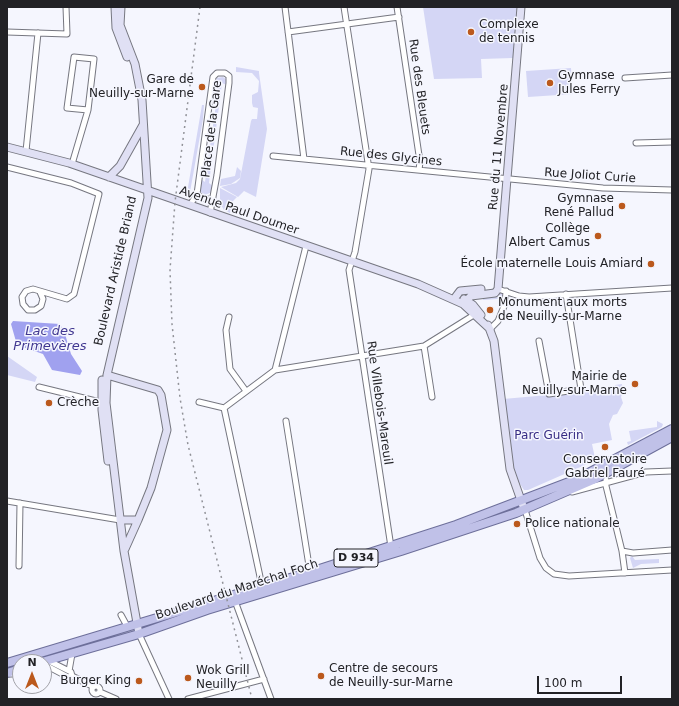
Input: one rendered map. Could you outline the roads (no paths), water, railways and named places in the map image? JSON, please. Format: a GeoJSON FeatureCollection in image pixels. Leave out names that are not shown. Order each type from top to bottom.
{"type":"FeatureCollection","features":[{"type":"Feature","properties":{"kind":"main road"},"geometry":{"type":"LineString","coordinates":[[115,7],[115,20],[118,35],[130,66],[136,75]]}},
{"type":"Feature","properties":{"kind":"main road"},"geometry":{"type":"LineString","coordinates":[[121,7],[120,25],[135,64],[142,100],[147,191]]}},
{"type":"Feature","properties":{"kind":"main road","name":"Rue du 11 Novembre"},"geometry":{"type":"LineString","coordinates":[[498,289],[521,7]]}},
{"type":"Feature","properties":{"kind":"main road"},"geometry":{"type":"LineString","coordinates":[[109,177],[120,166],[143,124]]}},
{"type":"Feature","properties":{"kind":"main road","name":"Avenue Paul Doumer"},"geometry":{"type":"LineString","coordinates":[[7,147],[72,164],[418,284],[465,302],[478,312],[490,329],[494,341],[510,469],[522,503]]}},
{"type":"Feature","properties":{"kind":"main road"},"geometry":{"type":"LineString","coordinates":[[120,166],[124,182]]}},
{"type":"Feature","properties":{"kind":"main road","name":"Boulevard Aristide Briand"},"geometry":{"type":"LineString","coordinates":[[104,403],[107,375],[147,206],[147,191]]}},
{"type":"Feature","properties":{"kind":"main road","name":"Boulevard Aristide Briand"},"geometry":{"type":"LineString","coordinates":[[139,634],[120,520],[115,507],[104,403],[103,372],[142,206],[147,191]]}},
{"type":"Feature","properties":{"kind":"main road"},"geometry":{"type":"LineString","coordinates":[[455,297],[460,291],[498,289]]}},
{"type":"Feature","properties":{"kind":"main road"},"geometry":{"type":"LineString","coordinates":[[465,302],[474,294],[494,293],[498,289]]}},
{"type":"Feature","properties":{"kind":"main road"},"geometry":{"type":"LineString","coordinates":[[107,375],[158,390],[161,395],[167,430],[151,488],[124,551]]}},
{"type":"Feature","properties":{"kind":"main road","name":"D 934"},"geometry":{"type":"LineString","coordinates":[[522,503],[565,493],[672,429]]}},
{"type":"Feature","properties":{"kind":"main road","name":"D 934"},"geometry":{"type":"LineString","coordinates":[[522,503],[553,489],[604,470],[672,438]]}},
{"type":"Feature","properties":{"kind":"main road","name":"Boulevard du Maréchal Foch"},"geometry":{"type":"LineString","coordinates":[[52,661],[109,642],[139,634],[235,601],[480,525],[522,503]]}},
{"type":"Feature","properties":{"kind":"main road","name":"Boulevard du Maréchal Foch"},"geometry":{"type":"LineString","coordinates":[[7,663],[391,547],[522,503]]}},
{"type":"Feature","properties":{"kind":"main road"},"geometry":{"type":"LineString","coordinates":[[120,520],[138,520]]}},
{"type":"Feature","properties":{"kind":"main road"},"geometry":{"type":"LineString","coordinates":[[139,634],[144,627],[172,618],[189,608]]}},
{"type":"Feature","properties":{"kind":"main road"},"geometry":{"type":"LineString","coordinates":[[109,642],[118,635],[129,631],[136,623]]}},
{"type":"Feature","properties":{"kind":"street"},"geometry":{"type":"LineString","coordinates":[[7,32],[67,34],[66,7]]}},
{"type":"Feature","properties":{"kind":"street"},"geometry":{"type":"LineString","coordinates":[[285,7],[304,159]]}},
{"type":"Feature","properties":{"kind":"street","name":"Rue Villebois-Mareuil"},"geometry":{"type":"LineString","coordinates":[[344,7],[369,164],[366,188],[352,262],[349,270],[391,547]]}},
{"type":"Feature","properties":{"kind":"street","name":"Rue des Bleuets"},"geometry":{"type":"LineString","coordinates":[[397,7],[420,162],[419,170]]}},
{"type":"Feature","properties":{"kind":"street"},"geometry":{"type":"LineString","coordinates":[[288,32],[399,17]]}},
{"type":"Feature","properties":{"kind":"street"},"geometry":{"type":"LineString","coordinates":[[26,151],[38,33]]}},
{"type":"Feature","properties":{"kind":"street"},"geometry":{"type":"LineString","coordinates":[[72,164],[88,110],[94,59],[74,57],[67,108],[88,110]]}},
{"type":"Feature","properties":{"kind":"street","name":"Place de la Gare"},"geometry":{"type":"LineString","coordinates":[[190,205],[196,194],[213,77],[217,73],[225,73],[229,76],[229,83],[216,180],[210,212]]}},
{"type":"Feature","properties":{"kind":"street"},"geometry":{"type":"LineString","coordinates":[[625,78],[672,75]]}},
{"type":"Feature","properties":{"kind":"street"},"geometry":{"type":"LineString","coordinates":[[636,144],[672,142]]}},
{"type":"Feature","properties":{"kind":"street","name":"Rue des Glycines"},"geometry":{"type":"LineString","coordinates":[[273,156],[369,164],[507,179]]}},
{"type":"Feature","properties":{"kind":"street"},"geometry":{"type":"LineString","coordinates":[[7,167],[71,183],[99,194],[74,294],[67,299],[33,289],[26,291],[22,297],[23,304],[28,310],[35,310],[41,306],[43,299],[40,292]]}},
{"type":"Feature","properties":{"kind":"street","name":"Rue Joliot Curie"},"geometry":{"type":"LineString","coordinates":[[507,179],[603,188],[672,190]]}},
{"type":"Feature","properties":{"kind":"street","name":"Place de la Gare"},"geometry":{"type":"LineString","coordinates":[[196,194],[202,198],[212,200]]}},
{"type":"Feature","properties":{"kind":"street"},"geometry":{"type":"LineString","coordinates":[[275,370],[306,246]]}},
{"type":"Feature","properties":{"kind":"street"},"geometry":{"type":"LineString","coordinates":[[498,289],[519,296],[672,288]]}},
{"type":"Feature","properties":{"kind":"street"},"geometry":{"type":"LineString","coordinates":[[490,329],[498,321],[505,304],[506,291]]}},
{"type":"Feature","properties":{"kind":"street"},"geometry":{"type":"LineString","coordinates":[[540,341],[549,394],[581,388],[566,294]]}},
{"type":"Feature","properties":{"kind":"street"},"geometry":{"type":"LineString","coordinates":[[224,408],[275,370],[424,346],[478,312]]}},
{"type":"Feature","properties":{"kind":"street"},"geometry":{"type":"LineString","coordinates":[[229,317],[226,330],[230,369],[246,391]]}},
{"type":"Feature","properties":{"kind":"street"},"geometry":{"type":"LineString","coordinates":[[424,346],[432,397]]}},
{"type":"Feature","properties":{"kind":"street"},"geometry":{"type":"LineString","coordinates":[[39,387],[104,403]]}},
{"type":"Feature","properties":{"kind":"street"},"geometry":{"type":"LineString","coordinates":[[199,402],[224,408]]}},
{"type":"Feature","properties":{"kind":"street"},"geometry":{"type":"LineString","coordinates":[[224,408],[262,586]]}},
{"type":"Feature","properties":{"kind":"street"},"geometry":{"type":"LineString","coordinates":[[286,421],[310,572]]}},
{"type":"Feature","properties":{"kind":"street"},"geometry":{"type":"LineString","coordinates":[[604,470],[622,551],[625,573]]}},
{"type":"Feature","properties":{"kind":"street"},"geometry":{"type":"LineString","coordinates":[[565,493],[653,470],[672,471]]}},
{"type":"Feature","properties":{"kind":"street"},"geometry":{"type":"LineString","coordinates":[[7,501],[120,520]]}},
{"type":"Feature","properties":{"kind":"street"},"geometry":{"type":"LineString","coordinates":[[19,566],[20,503]]}},
{"type":"Feature","properties":{"kind":"street"},"geometry":{"type":"LineString","coordinates":[[522,503],[540,558],[546,568],[554,574],[569,576],[672,570]]}},
{"type":"Feature","properties":{"kind":"street"},"geometry":{"type":"LineString","coordinates":[[622,551],[632,553],[672,550]]}},
{"type":"Feature","properties":{"kind":"street"},"geometry":{"type":"LineString","coordinates":[[235,601],[271,699]]}},
{"type":"Feature","properties":{"kind":"street"},"geometry":{"type":"LineString","coordinates":[[121,615],[127,626]]}},
{"type":"Feature","properties":{"kind":"street"},"geometry":{"type":"LineString","coordinates":[[139,634],[169,699]]}},
{"type":"Feature","properties":{"kind":"street"},"geometry":{"type":"LineString","coordinates":[[71,673],[72,654]]}},
{"type":"Feature","properties":{"kind":"street"},"geometry":{"type":"LineString","coordinates":[[52,666],[71,673],[94,687],[92,691],[95,695],[116,699]]}},
{"type":"Feature","properties":{"kind":"street"},"geometry":{"type":"LineString","coordinates":[[188,699],[205,696],[264,679]]}},
{"type":"Feature","properties":{"kind":"water","name":"Lac des Primevères"},"geometry":{"type":"Polygon","coordinates":[[[13,321],[60,324],[65,334],[71,354],[82,371],[80,375],[52,370],[43,354],[17,345],[11,324],[13,321]]]}},
{"type":"Feature","properties":{"kind":"railway"},"geometry":{"type":"LineString","coordinates":[[200,7],[175,202],[170,270],[172,324],[180,398],[188,445],[252,699]]}},
{"type":"Feature","properties":{"kind":"place","name":"Complexe de tennis"},"geometry":{"type":"Point","coordinates":[471,32]}},
{"type":"Feature","properties":{"kind":"place","name":"Gymnase Jules Ferry"},"geometry":{"type":"Point","coordinates":[550,83]}},
{"type":"Feature","properties":{"kind":"place","name":"Gare de Neuilly-sur-Marne"},"geometry":{"type":"Point","coordinates":[202,87]}},
{"type":"Feature","properties":{"kind":"place","name":"Gymnase René Pallud"},"geometry":{"type":"Point","coordinates":[622,206]}},
{"type":"Feature","properties":{"kind":"place","name":"Collège Albert Camus"},"geometry":{"type":"Point","coordinates":[598,236]}},
{"type":"Feature","properties":{"kind":"place","name":"École maternelle Louis Amiard"},"geometry":{"type":"Point","coordinates":[651,264]}},
{"type":"Feature","properties":{"kind":"place","name":"Monument aux morts de Neuilly-sur-Marne"},"geometry":{"type":"Point","coordinates":[490,310]}},
{"type":"Feature","properties":{"kind":"place","name":"Mairie de Neuilly-sur-Marne"},"geometry":{"type":"Point","coordinates":[635,384]}},
{"type":"Feature","properties":{"kind":"place","name":"Crèche"},"geometry":{"type":"Point","coordinates":[49,403]}},
{"type":"Feature","properties":{"kind":"place","name":"Conservatoire Gabriel Fauré"},"geometry":{"type":"Point","coordinates":[605,447]}},
{"type":"Feature","properties":{"kind":"place","name":"Police nationale"},"geometry":{"type":"Point","coordinates":[517,524]}},
{"type":"Feature","properties":{"kind":"place","name":"Centre de secours de Neuilly-sur-Marne"},"geometry":{"type":"Point","coordinates":[321,676]}},
{"type":"Feature","properties":{"kind":"place","name":"Wok Grill Neuilly"},"geometry":{"type":"Point","coordinates":[188,678]}},
{"type":"Feature","properties":{"kind":"place","name":"Burger King"},"geometry":{"type":"Point","coordinates":[139,681]}},
{"type":"Feature","properties":{"kind":"park label","name":"Parc Guérin"},"geometry":{"type":"Point","coordinates":[549,436]}}]}
